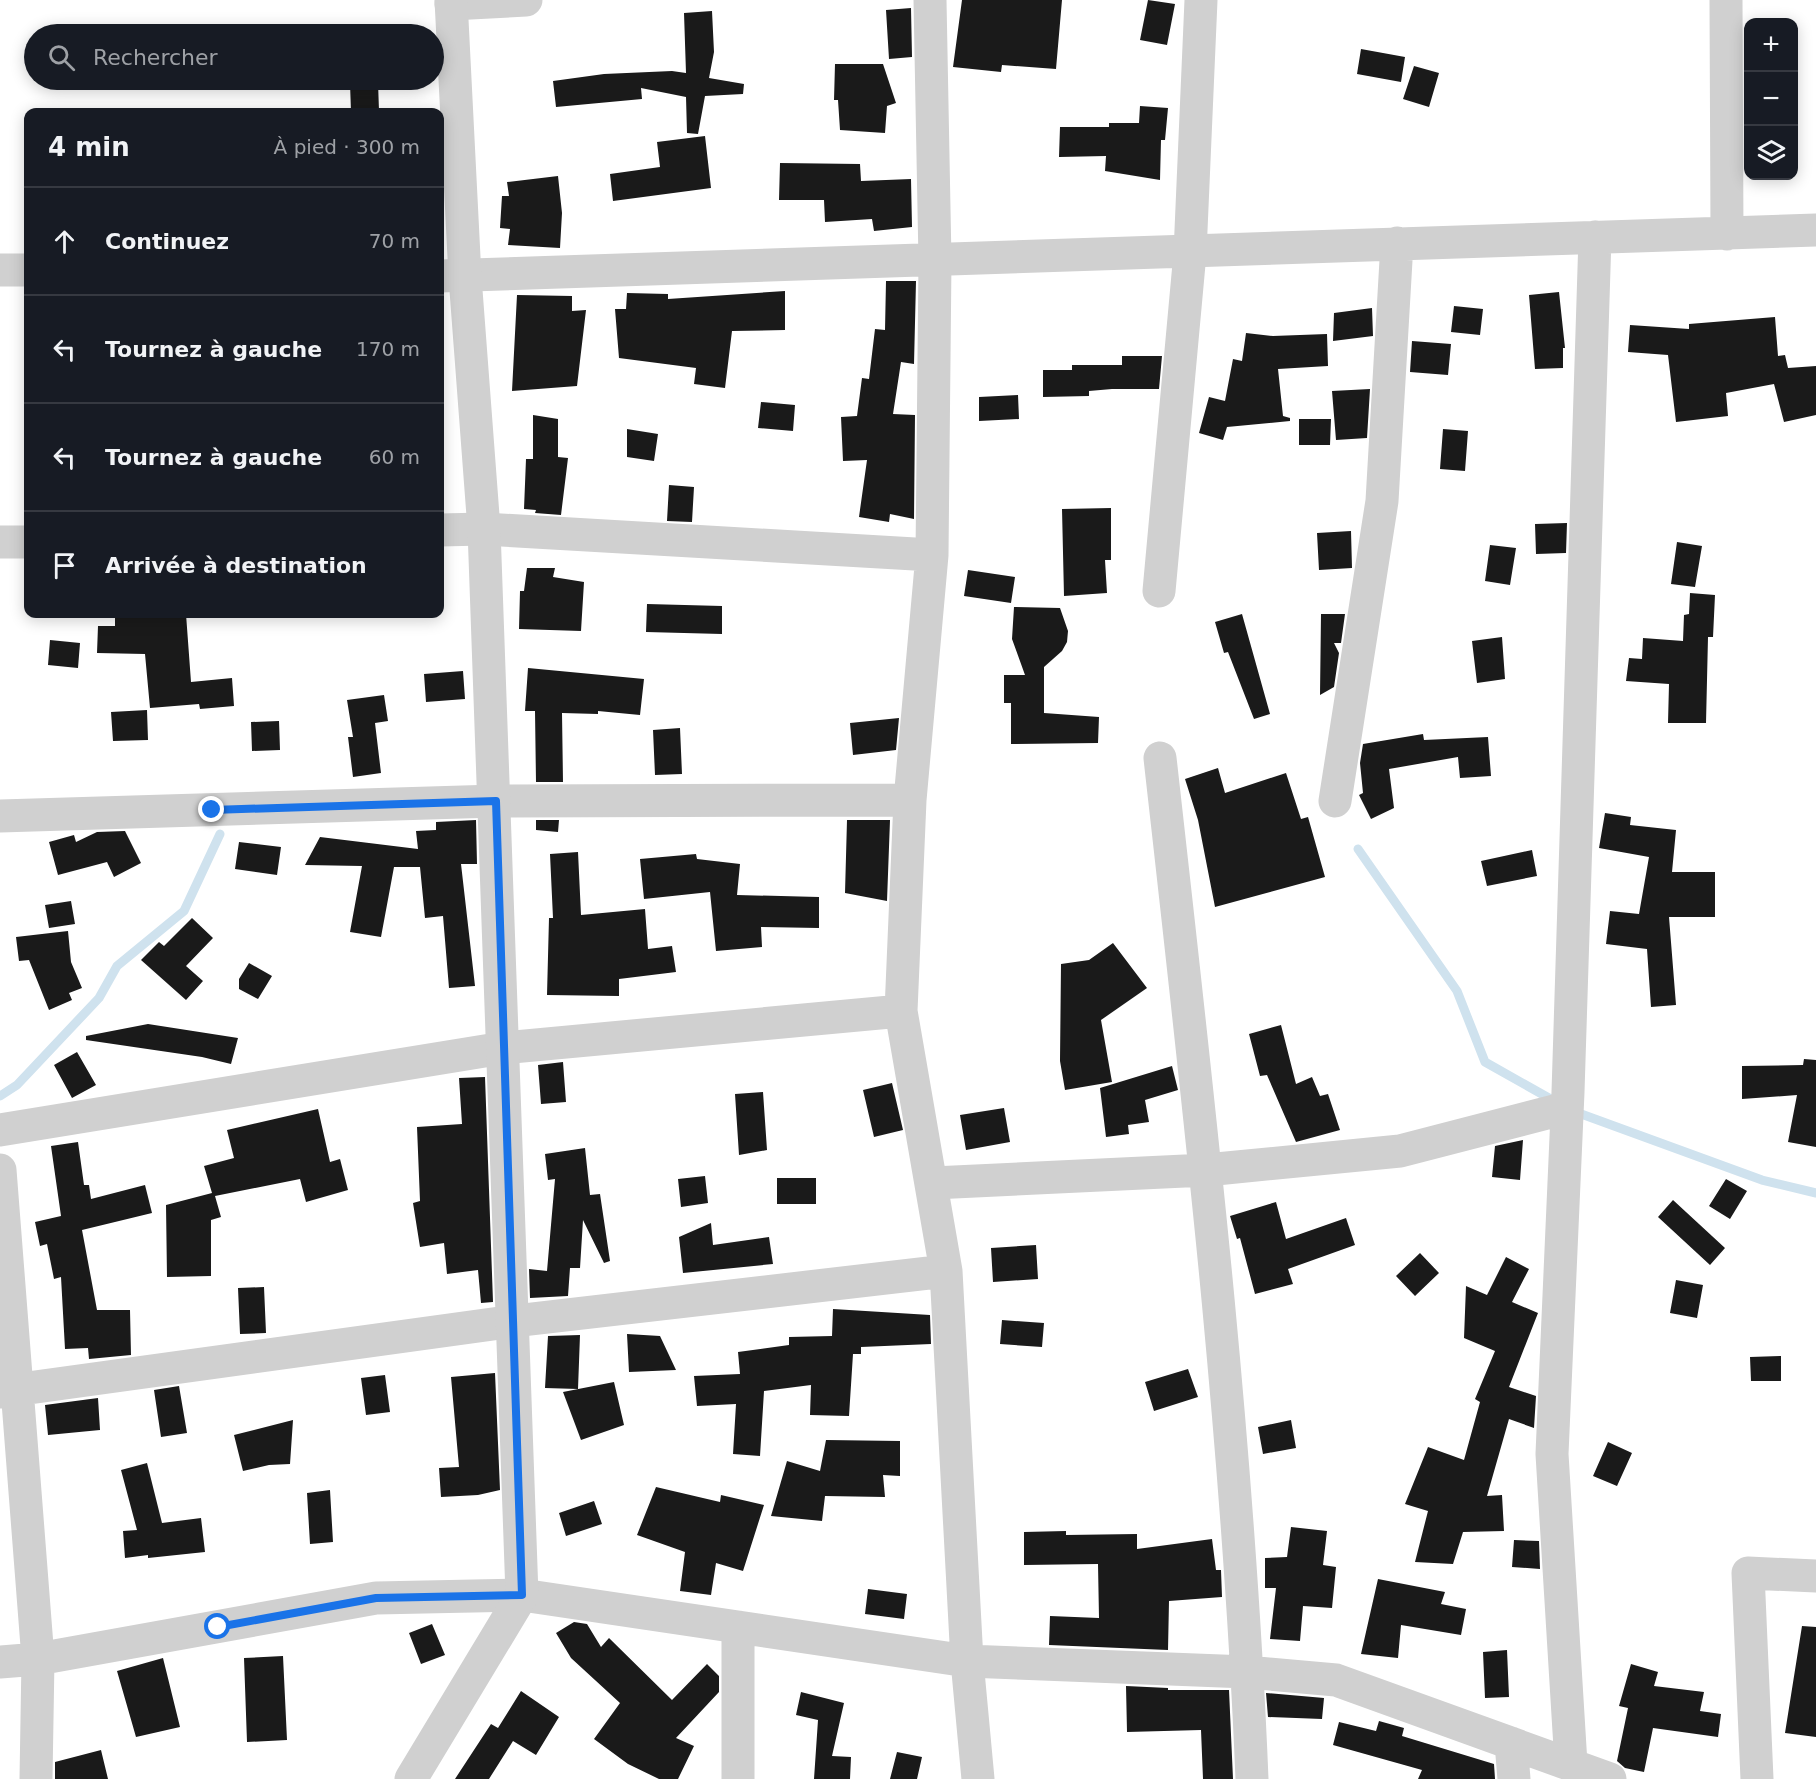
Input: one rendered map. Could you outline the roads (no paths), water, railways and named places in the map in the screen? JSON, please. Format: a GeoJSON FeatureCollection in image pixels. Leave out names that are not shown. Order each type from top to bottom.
{"type":"FeatureCollection","features":[{"type":"Feature","properties":{"kind":"street"},"geometry":{"type":"LineString","coordinates":[[411,1779],[522,1595],[496,801],[484,529],[452,276],[451,2],[526,0]]}},
{"type":"Feature","properties":{"kind":"street"},"geometry":{"type":"LineString","coordinates":[[930,0],[935,261],[932,555],[910,800],[901,1011],[933,1184],[946,1271],[967,1661],[978,1779]]}},
{"type":"Feature","properties":{"kind":"street"},"geometry":{"type":"LineString","coordinates":[[1159,591],[1190,252],[1201,0]]}},
{"type":"Feature","properties":{"kind":"street"},"geometry":{"type":"LineString","coordinates":[[1726,0],[1727,234]]}},
{"type":"Feature","properties":{"kind":"street"},"geometry":{"type":"LineString","coordinates":[[452,276],[1816,230]]}},
{"type":"Feature","properties":{"kind":"street"},"geometry":{"type":"LineString","coordinates":[[1571,1764],[1552,1454],[1595,237]]}},
{"type":"Feature","properties":{"kind":"street"},"geometry":{"type":"LineString","coordinates":[[1335,801],[1382,501],[1397,243]]}},
{"type":"Feature","properties":{"kind":"street"},"geometry":{"type":"LineString","coordinates":[[0,270],[24,270]]}},
{"type":"Feature","properties":{"kind":"street"},"geometry":{"type":"LineString","coordinates":[[444,530],[484,529],[932,555]]}},
{"type":"Feature","properties":{"kind":"street"},"geometry":{"type":"LineString","coordinates":[[0,542],[24,542]]}},
{"type":"Feature","properties":{"kind":"street"},"geometry":{"type":"LineString","coordinates":[[1160,758],[1206,1170],[1247,1672],[1252,1779]]}},
{"type":"Feature","properties":{"kind":"street"},"geometry":{"type":"LineString","coordinates":[[0,816],[496,801],[910,800]]}},
{"type":"Feature","properties":{"kind":"street"},"geometry":{"type":"LineString","coordinates":[[0,1130],[503,1048],[901,1011]]}},
{"type":"Feature","properties":{"kind":"street"},"geometry":{"type":"LineString","coordinates":[[933,1184],[1206,1170],[1400,1151],[1566,1108]]}},
{"type":"Feature","properties":{"kind":"street"},"geometry":{"type":"LineString","coordinates":[[0,1170],[9,1391],[38,1659],[36,1779]]}},
{"type":"Feature","properties":{"kind":"street"},"geometry":{"type":"LineString","coordinates":[[9,1391],[514,1321],[946,1271]]}},
{"type":"Feature","properties":{"kind":"street"},"geometry":{"type":"LineString","coordinates":[[1757,1779],[1748,1574],[1816,1576],[1816,1570]]}},
{"type":"Feature","properties":{"kind":"street"},"geometry":{"type":"LineString","coordinates":[[0,1662],[38,1659],[376,1598],[522,1595],[967,1661],[1247,1672],[1336,1680],[1610,1779]]}},
{"type":"Feature","properties":{"kind":"street"},"geometry":{"type":"LineString","coordinates":[[738,1628],[738,1779]]}},
{"type":"Feature","properties":{"kind":"street"},"geometry":{"type":"LineString","coordinates":[[1511,1743],[1514,1779]]}},
{"type":"Feature","properties":{"kind":"waterway"},"geometry":{"type":"LineString","coordinates":[[0,1096],[17,1085],[99,998],[117,966],[184,911],[220,834]]}},
{"type":"Feature","properties":{"kind":"waterway"},"geometry":{"type":"LineString","coordinates":[[1358,849],[1457,991],[1485,1062],[1556,1102]]}},
{"type":"Feature","properties":{"kind":"waterway"},"geometry":{"type":"LineString","coordinates":[[1573,1111],[1762,1180],[1816,1193]]}}]}
